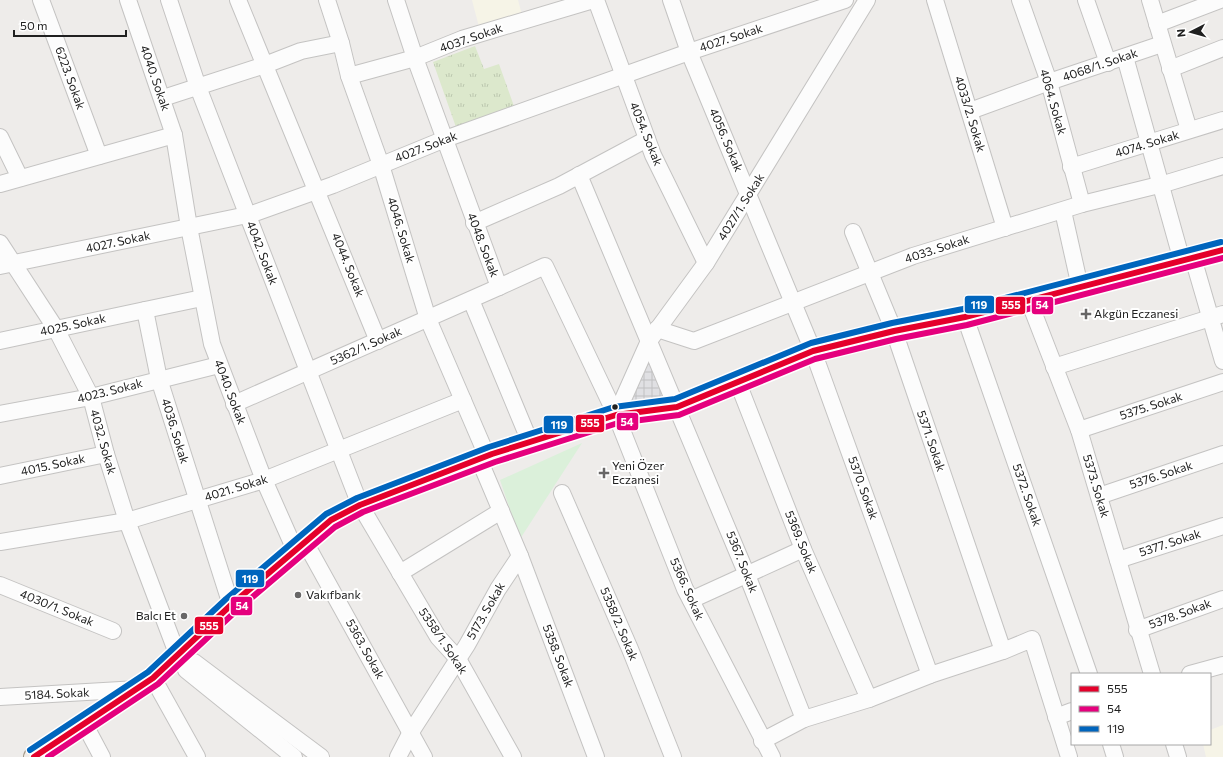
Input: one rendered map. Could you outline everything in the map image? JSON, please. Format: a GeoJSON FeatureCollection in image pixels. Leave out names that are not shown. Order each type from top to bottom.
{"type":"FeatureCollection","features":[{"type":"Feature","properties":{"kind":"main road"},"geometry":{"type":"LineString","coordinates":[[34,757],[146,684],[181,658],[231,605],[300,546],[331,520],[360,505],[483,458],[616,415],[677,406],[738,383],[813,351],[894,331],[965,317],[1223,250]]}},
{"type":"Feature","properties":{"kind":"street","name":"6223. Sokak"},"geometry":{"type":"LineString","coordinates":[[41,0],[99,156]]}},
{"type":"Feature","properties":{"kind":"street","name":"4040. Sokak"},"geometry":{"type":"LineString","coordinates":[[128,0],[163,98],[174,135],[202,298],[219,364],[264,480],[300,546]]}},
{"type":"Feature","properties":{"kind":"street","name":"4042. Sokak"},"geometry":{"type":"LineString","coordinates":[[169,0],[198,87],[360,505]]}},
{"type":"Feature","properties":{"kind":"street"},"geometry":{"type":"LineString","coordinates":[[238,0],[265,65]]}},
{"type":"Feature","properties":{"kind":"street","name":"4046. Sokak"},"geometry":{"type":"LineString","coordinates":[[327,0],[341,43],[349,76],[381,165],[428,319],[462,400],[483,458]]}},
{"type":"Feature","properties":{"kind":"street","name":"4048. Sokak"},"geometry":{"type":"LineString","coordinates":[[396,0],[415,58],[474,223],[499,288],[545,266],[616,415]]}},
{"type":"Feature","properties":{"kind":"street","name":"4037. Sokak"},"geometry":{"type":"LineString","coordinates":[[349,76],[415,58],[462,39],[593,0]]}},
{"type":"Feature","properties":{"kind":"street","name":"4054. Sokak"},"geometry":{"type":"LineString","coordinates":[[596,0],[653,155],[706,263]]}},
{"type":"Feature","properties":{"kind":"street","name":"4056. Sokak"},"geometry":{"type":"LineString","coordinates":[[671,0],[688,52],[792,302]]}},
{"type":"Feature","properties":{"kind":"street","name":"4027. Sokak"},"geometry":{"type":"LineString","coordinates":[[6,265],[247,215],[317,190],[445,139],[688,52],[845,0]]}},
{"type":"Feature","properties":{"kind":"street","name":"4027/1. Sokak"},"geometry":{"type":"LineString","coordinates":[[616,415],[653,335],[706,263],[749,196],[867,0]]}},
{"type":"Feature","properties":{"kind":"street","name":"4033/2. Sokak"},"geometry":{"type":"LineString","coordinates":[[935,0],[1005,228]]}},
{"type":"Feature","properties":{"kind":"street","name":"4064. Sokak"},"geometry":{"type":"LineString","coordinates":[[1020,0],[1049,82],[1082,204]]}},
{"type":"Feature","properties":{"kind":"street"},"geometry":{"type":"LineString","coordinates":[[1086,0],[1108,63]]}},
{"type":"Feature","properties":{"kind":"street"},"geometry":{"type":"LineString","coordinates":[[1150,0],[1189,130]]}},
{"type":"Feature","properties":{"kind":"street"},"geometry":{"type":"LineString","coordinates":[[1157,24],[1220,0]]}},
{"type":"Feature","properties":{"kind":"street"},"geometry":{"type":"LineString","coordinates":[[163,98],[265,65],[302,51],[341,43]]}},
{"type":"Feature","properties":{"kind":"street","name":"4068/1. Sokak"},"geometry":{"type":"LineString","coordinates":[[970,111],[1049,82],[1162,44]]}},
{"type":"Feature","properties":{"kind":"street"},"geometry":{"type":"LineString","coordinates":[[1170,68],[1223,48]]}},
{"type":"Feature","properties":{"kind":"street"},"geometry":{"type":"LineString","coordinates":[[1125,57],[1148,143],[1187,259],[1217,316],[1223,360]]}},
{"type":"Feature","properties":{"kind":"street","name":"4044. Sokak"},"geometry":{"type":"LineString","coordinates":[[265,65],[378,341]]}},
{"type":"Feature","properties":{"kind":"street","name":"4074. Sokak"},"geometry":{"type":"LineString","coordinates":[[1071,167],[1223,120]]}},
{"type":"Feature","properties":{"kind":"street"},"geometry":{"type":"LineString","coordinates":[[0,184],[174,135]]}},
{"type":"Feature","properties":{"kind":"street"},"geometry":{"type":"LineString","coordinates":[[0,137],[20,178]]}},
{"type":"Feature","properties":{"kind":"street"},"geometry":{"type":"LineString","coordinates":[[474,223],[579,175],[647,139]]}},
{"type":"Feature","properties":{"kind":"street","name":"4033. Sokak"},"geometry":{"type":"LineString","coordinates":[[653,335],[694,341],[913,256],[1082,204],[1161,185],[1223,166]]}},
{"type":"Feature","properties":{"kind":"street","name":"5367. Sokak"},"geometry":{"type":"LineString","coordinates":[[579,175],[653,335],[677,406],[747,574],[804,719]]}},
{"type":"Feature","properties":{"kind":"street"},"geometry":{"type":"LineString","coordinates":[[1063,211],[1080,287]]}},
{"type":"Feature","properties":{"kind":"street","name":"5371. Sokak"},"geometry":{"type":"LineString","coordinates":[[853,232],[894,331],[1002,651]]}},
{"type":"Feature","properties":{"kind":"street","name":"4032. Sokak"},"geometry":{"type":"LineString","coordinates":[[0,242],[6,265],[56,329],[91,397],[106,454],[127,521],[186,670],[294,757]]}},
{"type":"Feature","properties":{"kind":"street","name":"5362/1. Sokak"},"geometry":{"type":"LineString","coordinates":[[234,404],[499,288]]}},
{"type":"Feature","properties":{"kind":"street"},"geometry":{"type":"LineString","coordinates":[[145,310],[202,298]]}},
{"type":"Feature","properties":{"kind":"street"},"geometry":{"type":"LineString","coordinates":[[471,300],[530,442]]}},
{"type":"Feature","properties":{"kind":"street","name":"5373. Sokak"},"geometry":{"type":"LineString","coordinates":[[1029,301],[1079,430],[1118,560],[1137,630],[1152,673]]}},
{"type":"Feature","properties":{"kind":"street","name":"5370. Sokak"},"geometry":{"type":"LineString","coordinates":[[792,302],[813,351],[930,675]]}},
{"type":"Feature","properties":{"kind":"street","name":"4025. Sokak"},"geometry":{"type":"LineString","coordinates":[[0,340],[145,310]]}},
{"type":"Feature","properties":{"kind":"street","name":"4036. Sokak"},"geometry":{"type":"LineString","coordinates":[[145,310],[159,380],[231,605]]}},
{"type":"Feature","properties":{"kind":"street"},"geometry":{"type":"LineString","coordinates":[[1054,367],[1217,316]]}},
{"type":"Feature","properties":{"kind":"street","name":"5372. Sokak"},"geometry":{"type":"LineString","coordinates":[[965,317],[1088,673]]}},
{"type":"Feature","properties":{"kind":"street","name":"4023. Sokak"},"geometry":{"type":"LineString","coordinates":[[0,414],[91,397],[219,364]]}},
{"type":"Feature","properties":{"kind":"street","name":"5375. Sokak"},"geometry":{"type":"LineString","coordinates":[[1079,430],[1223,382]]}},
{"type":"Feature","properties":{"kind":"street","name":"5369. Sokak"},"geometry":{"type":"LineString","coordinates":[[738,383],[803,549],[869,699]]}},
{"type":"Feature","properties":{"kind":"street","name":"4021. Sokak"},"geometry":{"type":"LineString","coordinates":[[0,542],[127,521],[264,480],[462,400]]}},
{"type":"Feature","properties":{"kind":"street","name":"5366. Sokak"},"geometry":{"type":"LineString","coordinates":[[616,415],[691,600],[762,741],[772,757]]}},
{"type":"Feature","properties":{"kind":"street","name":"4015. Sokak"},"geometry":{"type":"LineString","coordinates":[[0,476],[106,454]]}},
{"type":"Feature","properties":{"kind":"street","name":"5376. Sokak"},"geometry":{"type":"LineString","coordinates":[[1098,496],[1223,454]]}},
{"type":"Feature","properties":{"kind":"street"},"geometry":{"type":"LineString","coordinates":[[483,458],[501,511],[520,556]]}},
{"type":"Feature","properties":{"kind":"street","name":"5358/2. Sokak"},"geometry":{"type":"LineString","coordinates":[[562,493],[630,649],[673,757]]}},
{"type":"Feature","properties":{"kind":"street","name":"5358/1. Sokak"},"geometry":{"type":"LineString","coordinates":[[360,505],[438,637],[458,659],[513,757]]}},
{"type":"Feature","properties":{"kind":"street"},"geometry":{"type":"LineString","coordinates":[[400,573],[501,511]]}},
{"type":"Feature","properties":{"kind":"street","name":"5377. Sokak"},"geometry":{"type":"LineString","coordinates":[[1118,560],[1223,526]]}},
{"type":"Feature","properties":{"kind":"street","name":"5363. Sokak"},"geometry":{"type":"LineString","coordinates":[[300,546],[411,732],[424,757]]}},
{"type":"Feature","properties":{"kind":"street"},"geometry":{"type":"LineString","coordinates":[[691,600],[803,549]]}},
{"type":"Feature","properties":{"kind":"street","name":"5173. Sokak"},"geometry":{"type":"LineString","coordinates":[[398,757],[411,732],[458,659],[498,589],[520,556]]}},
{"type":"Feature","properties":{"kind":"street","name":"5358. Sokak"},"geometry":{"type":"LineString","coordinates":[[520,556],[596,757]]}},
{"type":"Feature","properties":{"kind":"street","name":"4030/1. Sokak"},"geometry":{"type":"LineString","coordinates":[[0,585],[113,631]]}},
{"type":"Feature","properties":{"kind":"street","name":"5378. Sokak"},"geometry":{"type":"LineString","coordinates":[[1137,630],[1223,599]]}},
{"type":"Feature","properties":{"kind":"street"},"geometry":{"type":"LineString","coordinates":[[762,741],[804,719],[869,699],[930,675],[1002,651],[1032,639],[1069,757]]}},
{"type":"Feature","properties":{"kind":"street"},"geometry":{"type":"LineString","coordinates":[[181,658],[194,662],[321,757]]}},
{"type":"Feature","properties":{"kind":"street"},"geometry":{"type":"LineString","coordinates":[[1194,673],[1223,665]]}},
{"type":"Feature","properties":{"kind":"street"},"geometry":{"type":"LineString","coordinates":[[146,684],[197,757]]}},
{"type":"Feature","properties":{"kind":"street","name":"5184. Sokak"},"geometry":{"type":"LineString","coordinates":[[0,697],[146,684]]}},
{"type":"Feature","properties":{"kind":"street"},"geometry":{"type":"LineString","coordinates":[[1056,717],[1071,712]]}},
{"type":"Feature","properties":{"kind":"street"},"geometry":{"type":"LineString","coordinates":[[85,725],[102,757]]}},
{"type":"Feature","properties":{"kind":"street"},"geometry":{"type":"LineString","coordinates":[[1111,745],[1115,757]]}},
{"type":"Feature","properties":{"kind":"street"},"geometry":{"type":"LineString","coordinates":[[1174,745],[1178,757]]}},
{"type":"Feature","properties":{"kind":"shaded area"},"geometry":{"type":"Polygon","coordinates":[[[472,0],[518,0],[522,15],[479,27],[472,0]]]}},
{"type":"Feature","properties":{"kind":"shaded area"},"geometry":{"type":"Polygon","coordinates":[[[649,352],[670,402],[626,408],[649,352]]]}},
{"type":"Feature","properties":{"kind":"shaded area"},"geometry":{"type":"Polygon","coordinates":[[[1223,725],[1223,757],[1206,757],[1203,745],[1211,745],[1211,730],[1223,725]]]}},
{"type":"Feature","properties":{"kind":"green space"},"geometry":{"type":"Polygon","coordinates":[[[475,46],[484,69],[499,64],[515,109],[457,130],[433,62],[475,46]]]}},
{"type":"Feature","properties":{"kind":"green space"},"geometry":{"type":"Polygon","coordinates":[[[582,443],[520,539],[500,480],[582,443]]]}},
{"type":"Feature","properties":{"kind":"transit line","name":"119"},"geometry":{"type":"LineString","coordinates":[[30,750],[148,672],[226,599],[326,514],[357,498],[489,447],[614,407],[675,399],[811,343],[892,323],[963,309],[1221,242]]}},
{"type":"Feature","properties":{"kind":"transit line","name":"555"},"geometry":{"type":"LineString","coordinates":[[34,757],[153,678],[231,605],[331,520],[360,505],[492,454],[616,415],[677,407],[813,351],[894,331],[965,317],[1223,250]]}},
{"type":"Feature","properties":{"kind":"transit line","name":"54"},"geometry":{"type":"LineString","coordinates":[[48,757],[158,684],[236,611],[335,527],[363,512],[495,462],[618,423],[679,415],[815,359],[896,339],[967,325],[1223,258]]}},
{"type":"Feature","properties":{"kind":"place","name":"Akgün Eczanesi"},"geometry":{"type":"Point","coordinates":[1086,314]}},
{"type":"Feature","properties":{"kind":"place","name":"Yeni Özer Eczanesi"},"geometry":{"type":"Point","coordinates":[604,473]}},
{"type":"Feature","properties":{"kind":"place","name":"Vakıfbank"},"geometry":{"type":"Point","coordinates":[298,595]}},
{"type":"Feature","properties":{"kind":"place","name":"Balcı Et"},"geometry":{"type":"Point","coordinates":[184,616]}}]}
